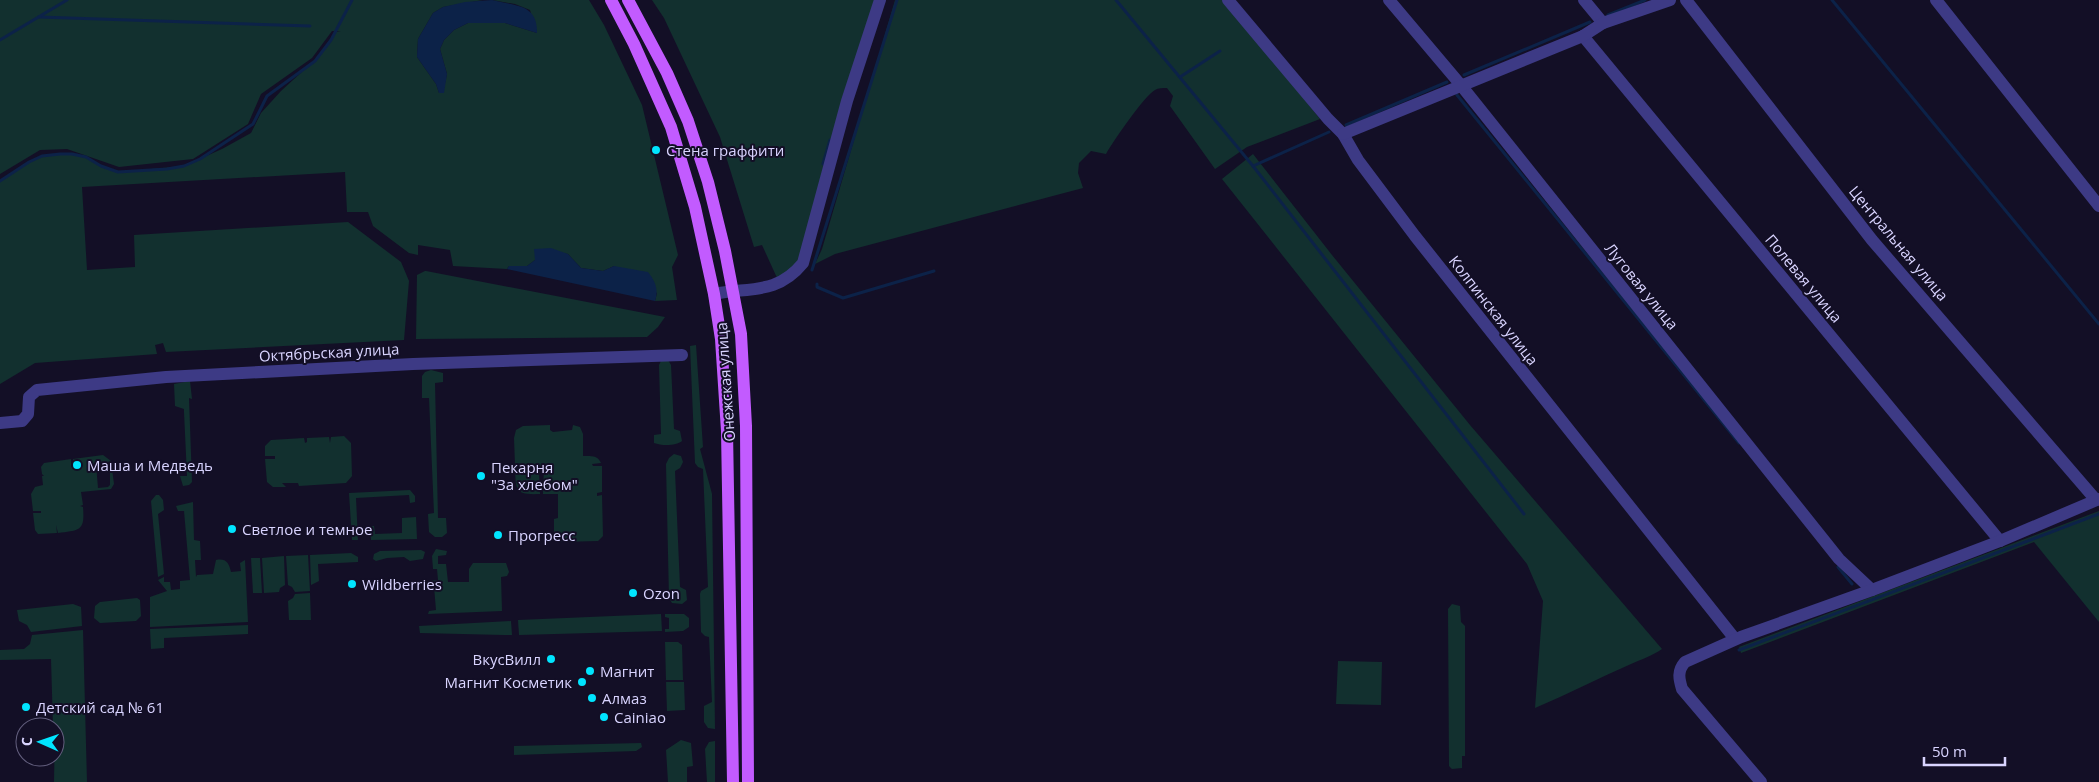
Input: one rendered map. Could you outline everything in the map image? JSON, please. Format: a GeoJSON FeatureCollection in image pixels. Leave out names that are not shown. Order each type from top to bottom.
{"type":"FeatureCollection","features":[{"type":"Feature","properties":{"kind":"main road","name":"Онежская улица"},"geometry":{"type":"LineString","coordinates":[[611,0],[634,44],[671,127],[695,206],[714,294],[721,338],[727,431],[733,782]]}},
{"type":"Feature","properties":{"kind":"main road","name":"Онежская улица"},"geometry":{"type":"LineString","coordinates":[[628,0],[667,73],[688,121],[708,182],[733,290],[741,334],[746,426],[748,782]]}},
{"type":"Feature","properties":{"kind":"street"},"geometry":{"type":"LineString","coordinates":[[714,294],[733,290],[747,291],[770,287],[796,272],[803,263],[847,101],[880,0]]}},
{"type":"Feature","properties":{"kind":"street","name":"Колпинская улица"},"geometry":{"type":"LineString","coordinates":[[1228,0],[1328,119],[1343,134],[1358,160],[1415,236],[1735,639]]}},
{"type":"Feature","properties":{"kind":"street","name":"Луговая улица"},"geometry":{"type":"LineString","coordinates":[[1388,0],[1460,84],[1839,559],[1872,590]]}},
{"type":"Feature","properties":{"kind":"street"},"geometry":{"type":"LineString","coordinates":[[1584,0],[1603,23]]}},
{"type":"Feature","properties":{"kind":"street"},"geometry":{"type":"LineString","coordinates":[[1343,134],[1460,84],[1583,36],[1603,23],[1670,0]]}},
{"type":"Feature","properties":{"kind":"street","name":"Центральная улица"},"geometry":{"type":"LineString","coordinates":[[1686,0],[1872,240],[2098,499]]}},
{"type":"Feature","properties":{"kind":"street"},"geometry":{"type":"LineString","coordinates":[[1936,0],[2099,206]]}},
{"type":"Feature","properties":{"kind":"street","name":"Полевая улица"},"geometry":{"type":"LineString","coordinates":[[1583,36],[2000,541]]}},
{"type":"Feature","properties":{"kind":"street","name":"Октябрьская улица"},"geometry":{"type":"LineString","coordinates":[[0,424],[22,420],[28,414],[29,397],[37,390],[156,378],[413,364],[682,355]]}},
{"type":"Feature","properties":{"kind":"street"},"geometry":{"type":"LineString","coordinates":[[1761,782],[1685,692],[1679,679],[1680,668],[1684,662],[1735,639],[1872,590],[2000,541],[2098,499]]}},
{"type":"Feature","properties":{"kind":"green space"},"geometry":{"type":"Polygon","coordinates":[[[0,0],[483,0],[443,7],[433,13],[418,39],[417,57],[436,84],[439,93],[443,93],[447,74],[440,49],[444,40],[454,30],[468,23],[505,23],[537,33],[530,10],[515,4],[492,0],[589,0],[604,25],[642,105],[678,255],[672,267],[677,300],[655,301],[657,293],[614,266],[603,271],[581,268],[568,254],[535,249],[535,260],[527,266],[509,266],[507,269],[453,266],[450,250],[418,245],[418,255],[409,253],[373,226],[368,212],[347,212],[345,172],[82,187],[87,270],[135,267],[134,235],[348,222],[401,262],[409,281],[404,340],[166,352],[163,343],[155,345],[157,354],[35,363],[0,384],[0,181],[42,156],[72,154],[86,157],[101,166],[118,172],[184,166],[222,149],[251,133],[261,113],[281,91],[317,58],[335,32],[341,31],[332,31],[312,58],[261,94],[248,124],[193,159],[119,167],[67,149],[40,150],[0,174],[0,0]]]}},
{"type":"Feature","properties":{"kind":"green space"},"geometry":{"type":"Polygon","coordinates":[[[652,0],[875,0],[799,266],[778,280],[762,245],[754,247],[720,137],[664,18],[652,0]]]}},
{"type":"Feature","properties":{"kind":"green space"},"geometry":{"type":"Polygon","coordinates":[[[895,0],[1225,0],[1320,119],[1247,147],[1215,169],[1170,106],[1173,96],[1167,88],[1158,89],[1150,94],[1137,110],[1106,154],[1091,151],[1079,163],[1078,173],[1083,188],[835,254],[815,264],[822,249],[895,0]]]}},
{"type":"Feature","properties":{"kind":"green space"},"geometry":{"type":"Polygon","coordinates":[[[1253,154],[1470,425],[1662,649],[1651,656],[1535,708],[1543,601],[1527,564],[1222,179],[1253,154]]]}},
{"type":"Feature","properties":{"kind":"green space"},"geometry":{"type":"Polygon","coordinates":[[[425,271],[665,317],[647,337],[416,339],[417,275],[425,271]]]}},
{"type":"Feature","properties":{"kind":"green space"},"geometry":{"type":"Polygon","coordinates":[[[696,345],[703,447],[700,449],[712,494],[715,729],[708,728],[704,722],[704,706],[712,702],[709,637],[701,632],[700,594],[701,591],[708,587],[703,469],[695,463],[690,346],[696,345]]]}},
{"type":"Feature","properties":{"kind":"green space"},"geometry":{"type":"Polygon","coordinates":[[[668,360],[671,365],[674,429],[680,431],[682,441],[673,445],[654,443],[654,435],[661,434],[659,365],[661,361],[668,360]]]}},
{"type":"Feature","properties":{"kind":"green space"},"geometry":{"type":"Polygon","coordinates":[[[431,370],[443,373],[443,382],[435,383],[438,518],[446,518],[447,533],[442,537],[435,537],[429,532],[428,514],[434,513],[429,398],[422,398],[422,376],[425,372],[431,370]]]}},
{"type":"Feature","properties":{"kind":"green space"},"geometry":{"type":"Polygon","coordinates":[[[190,381],[192,399],[189,398],[192,482],[189,485],[183,486],[180,476],[187,476],[184,409],[175,406],[174,384],[190,381]]]}},
{"type":"Feature","properties":{"kind":"green space"},"geometry":{"type":"Polygon","coordinates":[[[550,425],[550,430],[553,432],[572,430],[573,425],[580,427],[583,434],[583,456],[596,457],[600,460],[601,463],[592,464],[593,466],[602,466],[602,492],[597,493],[597,496],[602,495],[603,536],[598,541],[559,542],[554,540],[554,519],[558,518],[558,494],[543,494],[544,467],[525,468],[526,472],[539,472],[540,494],[526,494],[518,490],[515,468],[520,467],[520,464],[515,465],[514,438],[516,430],[523,426],[550,425]]]}},
{"type":"Feature","properties":{"kind":"green space"},"geometry":{"type":"Polygon","coordinates":[[[344,436],[351,443],[352,476],[346,483],[299,486],[298,483],[282,483],[286,487],[273,487],[267,482],[265,459],[275,459],[275,456],[265,456],[265,446],[271,440],[304,438],[305,443],[307,438],[329,437],[330,443],[331,437],[344,436]]]}},
{"type":"Feature","properties":{"kind":"green space"},"geometry":{"type":"Polygon","coordinates":[[[674,454],[681,456],[683,462],[680,468],[675,471],[680,587],[686,590],[687,600],[682,604],[672,603],[669,598],[666,464],[674,454]]]}},
{"type":"Feature","properties":{"kind":"green space"},"geometry":{"type":"Polygon","coordinates":[[[103,455],[111,461],[112,467],[109,467],[107,463],[96,464],[98,488],[110,485],[110,469],[112,469],[114,484],[111,489],[81,492],[83,505],[80,506],[83,507],[83,521],[80,528],[58,533],[56,525],[57,533],[38,534],[35,530],[33,513],[41,513],[41,511],[33,511],[31,494],[35,487],[43,485],[42,476],[44,476],[41,467],[44,463],[71,459],[71,467],[73,467],[73,459],[103,455]]]}},
{"type":"Feature","properties":{"kind":"green space"},"geometry":{"type":"Polygon","coordinates":[[[410,490],[415,496],[415,502],[410,503],[409,495],[356,498],[358,540],[352,540],[349,493],[410,490]]]}},
{"type":"Feature","properties":{"kind":"green space"},"geometry":{"type":"Polygon","coordinates":[[[156,495],[159,495],[163,500],[164,510],[158,514],[164,574],[158,577],[151,501],[156,495]]]}},
{"type":"Feature","properties":{"kind":"green space"},"geometry":{"type":"Polygon","coordinates":[[[193,502],[194,540],[200,541],[201,560],[195,560],[196,577],[197,575],[213,574],[216,560],[226,562],[231,572],[241,571],[240,563],[245,560],[248,622],[150,627],[150,597],[167,591],[158,580],[164,577],[164,582],[170,582],[171,590],[180,589],[180,581],[190,580],[184,511],[178,511],[176,506],[193,502]]]}},
{"type":"Feature","properties":{"kind":"green space"},"geometry":{"type":"Polygon","coordinates":[[[2099,511],[2099,622],[2034,542],[1741,653],[1739,647],[2099,511]]]}},
{"type":"Feature","properties":{"kind":"green space"},"geometry":{"type":"Polygon","coordinates":[[[416,517],[417,539],[371,540],[370,526],[374,526],[375,534],[402,533],[402,518],[416,517]]]}},
{"type":"Feature","properties":{"kind":"green space"},"geometry":{"type":"Polygon","coordinates":[[[436,549],[447,551],[446,555],[438,556],[438,564],[446,564],[448,582],[469,582],[469,569],[473,563],[506,563],[509,572],[507,576],[501,577],[502,611],[428,614],[429,611],[436,610],[434,586],[426,584],[428,581],[438,580],[437,569],[433,569],[432,556],[436,549]]]}},
{"type":"Feature","properties":{"kind":"green space"},"geometry":{"type":"Polygon","coordinates":[[[421,550],[425,552],[423,559],[410,561],[404,557],[376,561],[373,559],[374,554],[380,551],[421,550]]]}},
{"type":"Feature","properties":{"kind":"green space"},"geometry":{"type":"Polygon","coordinates":[[[351,553],[358,557],[358,562],[318,564],[319,581],[311,585],[310,555],[351,553]]]}},
{"type":"Feature","properties":{"kind":"green space"},"geometry":{"type":"Polygon","coordinates":[[[308,555],[310,591],[295,592],[288,585],[286,556],[308,555]]]}},
{"type":"Feature","properties":{"kind":"green space"},"geometry":{"type":"Polygon","coordinates":[[[284,556],[285,585],[280,588],[279,592],[264,593],[262,558],[284,556]]]}},
{"type":"Feature","properties":{"kind":"green space"},"geometry":{"type":"Polygon","coordinates":[[[251,558],[260,558],[262,593],[253,593],[251,558]]]}},
{"type":"Feature","properties":{"kind":"green space"},"geometry":{"type":"Polygon","coordinates":[[[310,593],[311,620],[289,620],[288,601],[295,594],[310,593]]]}},
{"type":"Feature","properties":{"kind":"green space"},"geometry":{"type":"Polygon","coordinates":[[[137,598],[140,600],[141,616],[136,621],[100,623],[94,618],[95,606],[100,602],[137,598]]]}},
{"type":"Feature","properties":{"kind":"green space"},"geometry":{"type":"Polygon","coordinates":[[[73,604],[81,607],[82,626],[31,632],[27,625],[19,621],[17,610],[73,604]]]}},
{"type":"Feature","properties":{"kind":"green space"},"geometry":{"type":"Polygon","coordinates":[[[1452,604],[1460,606],[1461,622],[1465,626],[1465,756],[1462,756],[1462,768],[1452,769],[1449,766],[1448,609],[1452,604]]]}},
{"type":"Feature","properties":{"kind":"green space"},"geometry":{"type":"Polygon","coordinates":[[[661,614],[662,631],[519,635],[518,620],[661,614]]]}},
{"type":"Feature","properties":{"kind":"green space"},"geometry":{"type":"Polygon","coordinates":[[[665,614],[684,614],[689,618],[689,627],[683,631],[665,632],[665,629],[669,629],[669,618],[665,617],[665,614]]]}},
{"type":"Feature","properties":{"kind":"green space"},"geometry":{"type":"Polygon","coordinates":[[[511,621],[512,635],[420,633],[419,626],[511,621]]]}},
{"type":"Feature","properties":{"kind":"green space"},"geometry":{"type":"Polygon","coordinates":[[[248,625],[248,634],[164,638],[164,648],[151,649],[150,629],[248,625]]]}},
{"type":"Feature","properties":{"kind":"green space"},"geometry":{"type":"Polygon","coordinates":[[[83,630],[87,782],[54,782],[54,767],[65,767],[65,717],[53,717],[51,659],[0,660],[0,650],[24,649],[30,644],[32,635],[83,630]]]}},
{"type":"Feature","properties":{"kind":"green space"},"geometry":{"type":"Polygon","coordinates":[[[665,642],[678,642],[682,645],[683,680],[666,680],[665,642]]]}},
{"type":"Feature","properties":{"kind":"green space"},"geometry":{"type":"Polygon","coordinates":[[[1338,661],[1382,662],[1381,705],[1336,704],[1338,661]]]}},
{"type":"Feature","properties":{"kind":"green space"},"geometry":{"type":"Polygon","coordinates":[[[666,682],[684,682],[685,710],[667,711],[666,682]]]}},
{"type":"Feature","properties":{"kind":"green space"},"geometry":{"type":"Polygon","coordinates":[[[681,740],[691,743],[693,766],[687,767],[687,782],[668,782],[666,750],[681,740]]]}},
{"type":"Feature","properties":{"kind":"green space"},"geometry":{"type":"Polygon","coordinates":[[[715,741],[715,782],[707,782],[705,749],[709,742],[715,741]]]}},
{"type":"Feature","properties":{"kind":"green space"},"geometry":{"type":"Polygon","coordinates":[[[641,743],[642,747],[636,751],[514,755],[514,746],[641,743]]]}},
{"type":"Feature","properties":{"kind":"water"},"geometry":{"type":"Polygon","coordinates":[[[492,0],[516,5],[529,11],[536,23],[537,33],[505,23],[468,23],[454,30],[444,40],[440,49],[447,74],[444,93],[439,93],[436,84],[417,57],[418,39],[433,13],[443,7],[465,2],[492,0]]]}},
{"type":"Feature","properties":{"kind":"water"},"geometry":{"type":"Polygon","coordinates":[[[551,248],[568,254],[581,268],[603,271],[614,266],[648,272],[656,285],[655,301],[507,269],[509,266],[527,266],[535,260],[534,249],[551,248]]]}},
{"type":"Feature","properties":{"kind":"waterway"},"geometry":{"type":"LineString","coordinates":[[0,40],[67,0]]}},
{"type":"Feature","properties":{"kind":"waterway"},"geometry":{"type":"LineString","coordinates":[[0,181],[42,156],[60,154],[86,157],[101,166],[118,172],[167,169],[184,166],[200,159],[253,124],[267,96],[315,61],[331,40],[352,0]]}},
{"type":"Feature","properties":{"kind":"waterway"},"geometry":{"type":"LineString","coordinates":[[812,270],[897,0]]}},
{"type":"Feature","properties":{"kind":"waterway"},"geometry":{"type":"LineString","coordinates":[[1116,0],[1253,166],[1524,514]]}},
{"type":"Feature","properties":{"kind":"waterway"},"geometry":{"type":"LineString","coordinates":[[1608,15],[1645,0]]}},
{"type":"Feature","properties":{"kind":"waterway"},"geometry":{"type":"LineString","coordinates":[[1832,0],[2099,324]]}},
{"type":"Feature","properties":{"kind":"waterway"},"geometry":{"type":"LineString","coordinates":[[39,17],[310,26]]}},
{"type":"Feature","properties":{"kind":"waterway"},"geometry":{"type":"LineString","coordinates":[[1464,75],[1590,22]]}},
{"type":"Feature","properties":{"kind":"waterway"},"geometry":{"type":"LineString","coordinates":[[1180,77],[1220,51]]}},
{"type":"Feature","properties":{"kind":"waterway"},"geometry":{"type":"LineString","coordinates":[[1346,125],[1447,82]]}},
{"type":"Feature","properties":{"kind":"waterway"},"geometry":{"type":"LineString","coordinates":[[1457,95],[1739,443]]}},
{"type":"Feature","properties":{"kind":"waterway"},"geometry":{"type":"LineString","coordinates":[[1253,166],[1329,132]]}},
{"type":"Feature","properties":{"kind":"waterway"},"geometry":{"type":"LineString","coordinates":[[823,164],[830,140]]}},
{"type":"Feature","properties":{"kind":"waterway"},"geometry":{"type":"LineString","coordinates":[[817,284],[817,287],[843,298],[934,271]]}},
{"type":"Feature","properties":{"kind":"waterway"},"geometry":{"type":"LineString","coordinates":[[1739,650],[2099,514]]}},
{"type":"Feature","properties":{"kind":"waterway"},"geometry":{"type":"LineString","coordinates":[[1838,567],[1852,584]]}},
{"type":"Feature","properties":{"kind":"place","name":"Стена граффити"},"geometry":{"type":"Point","coordinates":[656,150]}},
{"type":"Feature","properties":{"kind":"place","name":"Маша и Медведь"},"geometry":{"type":"Point","coordinates":[77,465]}},
{"type":"Feature","properties":{"kind":"place","name":"Пекарня \"За хлебом\""},"geometry":{"type":"Point","coordinates":[481,476]}},
{"type":"Feature","properties":{"kind":"place","name":"Светлое и темное"},"geometry":{"type":"Point","coordinates":[232,529]}},
{"type":"Feature","properties":{"kind":"place","name":"Прогресс"},"geometry":{"type":"Point","coordinates":[498,535]}},
{"type":"Feature","properties":{"kind":"place","name":"Wildberries"},"geometry":{"type":"Point","coordinates":[352,584]}},
{"type":"Feature","properties":{"kind":"place","name":"Ozon"},"geometry":{"type":"Point","coordinates":[633,593]}},
{"type":"Feature","properties":{"kind":"place","name":"ВкусВилл"},"geometry":{"type":"Point","coordinates":[551,659]}},
{"type":"Feature","properties":{"kind":"place","name":"Магнит"},"geometry":{"type":"Point","coordinates":[590,671]}},
{"type":"Feature","properties":{"kind":"place","name":"Магнит Косметик"},"geometry":{"type":"Point","coordinates":[582,682]}},
{"type":"Feature","properties":{"kind":"place","name":"Алмаз"},"geometry":{"type":"Point","coordinates":[592,698]}},
{"type":"Feature","properties":{"kind":"place","name":"Детский сад № 61"},"geometry":{"type":"Point","coordinates":[26,707]}},
{"type":"Feature","properties":{"kind":"place","name":"Сainiao"},"geometry":{"type":"Point","coordinates":[604,717]}}]}
